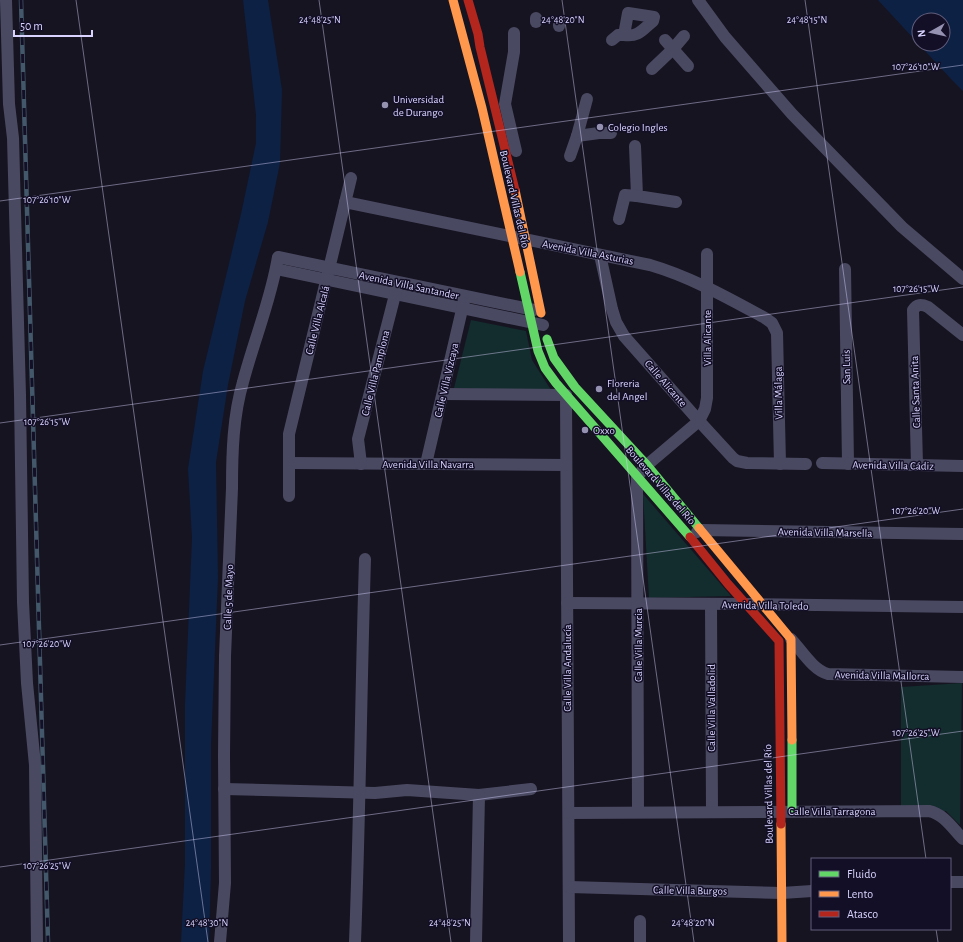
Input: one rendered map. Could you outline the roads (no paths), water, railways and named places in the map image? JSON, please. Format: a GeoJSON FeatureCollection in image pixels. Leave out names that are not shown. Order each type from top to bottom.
{"type":"FeatureCollection","features":[{"type":"Feature","properties":{"kind":"street"},"geometry":{"type":"LineString","coordinates":[[6,0],[9,104],[13,138],[20,395],[23,602],[27,683],[35,765],[37,942]]}},
{"type":"Feature","properties":{"kind":"street","name":"Boulevard Villas del Río"},"geometry":{"type":"LineString","coordinates":[[453,0],[482,108],[529,309],[537,324]]}},
{"type":"Feature","properties":{"kind":"street","name":"Boulevard Villas del Río"},"geometry":{"type":"LineString","coordinates":[[468,0],[478,34],[526,240],[541,312],[537,324],[538,351],[545,368],[647,465],[791,639],[788,814]]}},
{"type":"Feature","properties":{"kind":"street"},"geometry":{"type":"LineString","coordinates":[[698,0],[725,37],[792,114],[902,227],[963,279]]}},
{"type":"Feature","properties":{"kind":"street"},"geometry":{"type":"LineString","coordinates":[[514,33],[514,52],[505,104],[516,151]]}},
{"type":"Feature","properties":{"kind":"street"},"geometry":{"type":"LineString","coordinates":[[612,40],[618,35],[624,35]]}},
{"type":"Feature","properties":{"kind":"street"},"geometry":{"type":"LineString","coordinates":[[652,69],[684,36]]}},
{"type":"Feature","properties":{"kind":"street"},"geometry":{"type":"LineString","coordinates":[[665,40],[688,66]]}},
{"type":"Feature","properties":{"kind":"street"},"geometry":{"type":"LineString","coordinates":[[570,156],[587,99]]}},
{"type":"Feature","properties":{"kind":"street"},"geometry":{"type":"LineString","coordinates":[[577,136],[611,133]]}},
{"type":"Feature","properties":{"kind":"street"},"geometry":{"type":"LineString","coordinates":[[635,146],[637,196]]}},
{"type":"Feature","properties":{"kind":"street","name":"Calle Villa Alcalá"},"geometry":{"type":"LineString","coordinates":[[289,496],[289,434],[351,178]]}},
{"type":"Feature","properties":{"kind":"street"},"geometry":{"type":"LineString","coordinates":[[619,219],[621,195],[676,202]]}},
{"type":"Feature","properties":{"kind":"street","name":"Avenida Villa Asturias"},"geometry":{"type":"LineString","coordinates":[[345,202],[665,269],[707,287],[765,318],[772,324]]}},
{"type":"Feature","properties":{"kind":"street","name":"Villa Alicante"},"geometry":{"type":"LineString","coordinates":[[699,421],[705,409],[707,398],[707,254]]}},
{"type":"Feature","properties":{"kind":"street","name":"Calle Alicante"},"geometry":{"type":"LineString","coordinates":[[600,255],[612,310],[616,322],[624,336],[699,421],[737,461],[747,463],[780,464]]}},
{"type":"Feature","properties":{"kind":"street","name":"Avenida Villa Santander"},"geometry":{"type":"LineString","coordinates":[[277,263],[397,288],[466,296],[541,312]]}},
{"type":"Feature","properties":{"kind":"street","name":"Calle 5 de Mayo"},"geometry":{"type":"LineString","coordinates":[[220,942],[225,883],[225,656],[232,462],[235,423],[242,383],[277,263]]}},
{"type":"Feature","properties":{"kind":"street","name":"San Luis"},"geometry":{"type":"LineString","coordinates":[[845,269],[848,464]]}},
{"type":"Feature","properties":{"kind":"street"},"geometry":{"type":"LineString","coordinates":[[397,288],[463,309],[537,324]]}},
{"type":"Feature","properties":{"kind":"street","name":"Calle Villa Pamplona"},"geometry":{"type":"LineString","coordinates":[[360,464],[358,439],[397,288]]}},
{"type":"Feature","properties":{"kind":"street","name":"Calle Villa Vizcaya"},"geometry":{"type":"LineString","coordinates":[[426,464],[466,296]]}},
{"type":"Feature","properties":{"kind":"street","name":"Calle Santa Anita"},"geometry":{"type":"LineString","coordinates":[[917,465],[912,318],[915,306],[922,305],[928,307],[963,336]]}},
{"type":"Feature","properties":{"kind":"street","name":"Villa Málaga"},"geometry":{"type":"LineString","coordinates":[[772,324],[777,333],[780,464]]}},
{"type":"Feature","properties":{"kind":"street"},"geometry":{"type":"LineString","coordinates":[[443,394],[570,391]]}},
{"type":"Feature","properties":{"kind":"street","name":"Boulevard Villas del Río"},"geometry":{"type":"LineString","coordinates":[[570,391],[637,477],[774,634],[779,642],[788,814],[790,892],[782,942]]}},
{"type":"Feature","properties":{"kind":"street","name":"Calle Villa Andalucía"},"geometry":{"type":"LineString","coordinates":[[569,942],[566,465],[570,391]]}},
{"type":"Feature","properties":{"kind":"street"},"geometry":{"type":"LineString","coordinates":[[637,477],[647,465],[699,421]]}},
{"type":"Feature","properties":{"kind":"street","name":"Avenida Villa Navarra"},"geometry":{"type":"LineString","coordinates":[[289,463],[566,465]]}},
{"type":"Feature","properties":{"kind":"street","name":"Avenida Villa Cádiz"},"geometry":{"type":"LineString","coordinates":[[822,463],[963,466]]}},
{"type":"Feature","properties":{"kind":"street"},"geometry":{"type":"LineString","coordinates":[[780,464],[806,464]]}},
{"type":"Feature","properties":{"kind":"street","name":"Calle Villa Murcia"},"geometry":{"type":"LineString","coordinates":[[637,477],[638,812]]}},
{"type":"Feature","properties":{"kind":"street"},"geometry":{"type":"LineString","coordinates":[[690,538],[700,530]]}},
{"type":"Feature","properties":{"kind":"street","name":"Avenida Villa Marsella"},"geometry":{"type":"LineString","coordinates":[[700,530],[963,534]]}},
{"type":"Feature","properties":{"kind":"street"},"geometry":{"type":"LineString","coordinates":[[356,942],[361,676],[365,559]]}},
{"type":"Feature","properties":{"kind":"street","name":"Avenida Villa Toledo"},"geometry":{"type":"LineString","coordinates":[[567,603],[762,604],[963,608]]}},
{"type":"Feature","properties":{"kind":"street","name":"Calle Villa Valladolid"},"geometry":{"type":"LineString","coordinates":[[711,604],[712,812]]}},
{"type":"Feature","properties":{"kind":"street","name":"Avenida Villa Mallorca"},"geometry":{"type":"LineString","coordinates":[[791,639],[817,668],[828,674],[963,677]]}},
{"type":"Feature","properties":{"kind":"street"},"geometry":{"type":"LineString","coordinates":[[224,789],[375,793],[407,790],[479,795],[531,789]]}},
{"type":"Feature","properties":{"kind":"street"},"geometry":{"type":"LineString","coordinates":[[476,942],[479,795]]}},
{"type":"Feature","properties":{"kind":"street","name":"Calle Villa Tarragona"},"geometry":{"type":"LineString","coordinates":[[569,813],[712,812],[788,814],[929,811],[943,817],[963,840]]}},
{"type":"Feature","properties":{"kind":"street"},"geometry":{"type":"LineString","coordinates":[[951,882],[963,882]]}},
{"type":"Feature","properties":{"kind":"street","name":"Calle Villa Burgos"},"geometry":{"type":"LineString","coordinates":[[569,887],[790,892],[811,891]]}},
{"type":"Feature","properties":{"kind":"street"},"geometry":{"type":"LineString","coordinates":[[640,921],[640,942]]}},
{"type":"Feature","properties":{"kind":"water"},"geometry":{"type":"Polygon","coordinates":[[[243,0],[268,0],[282,90],[280,163],[268,222],[245,301],[228,385],[216,462],[218,578],[211,745],[211,870],[209,942],[181,942],[185,864],[185,704],[192,538],[188,469],[203,371],[241,214],[256,143],[256,115],[243,0]]]}},
{"type":"Feature","properties":{"kind":"water"},"geometry":{"type":"Polygon","coordinates":[[[878,0],[963,0],[963,91],[926,52],[951,52],[951,12],[911,12],[911,36],[878,0]]]}},
{"type":"Feature","properties":{"kind":"railway"},"geometry":{"type":"LineString","coordinates":[[21,0],[48,942]]}},
{"type":"Feature","properties":{"kind":"place","name":"Universidad de Durango"},"geometry":{"type":"Point","coordinates":[385,105]}},
{"type":"Feature","properties":{"kind":"place","name":"Colegio Ingles"},"geometry":{"type":"Point","coordinates":[600,127]}},
{"type":"Feature","properties":{"kind":"place","name":"Floreria del Angel"},"geometry":{"type":"Point","coordinates":[599,389]}},
{"type":"Feature","properties":{"kind":"place","name":"Oxxo"},"geometry":{"type":"Point","coordinates":[585,430]}}]}
